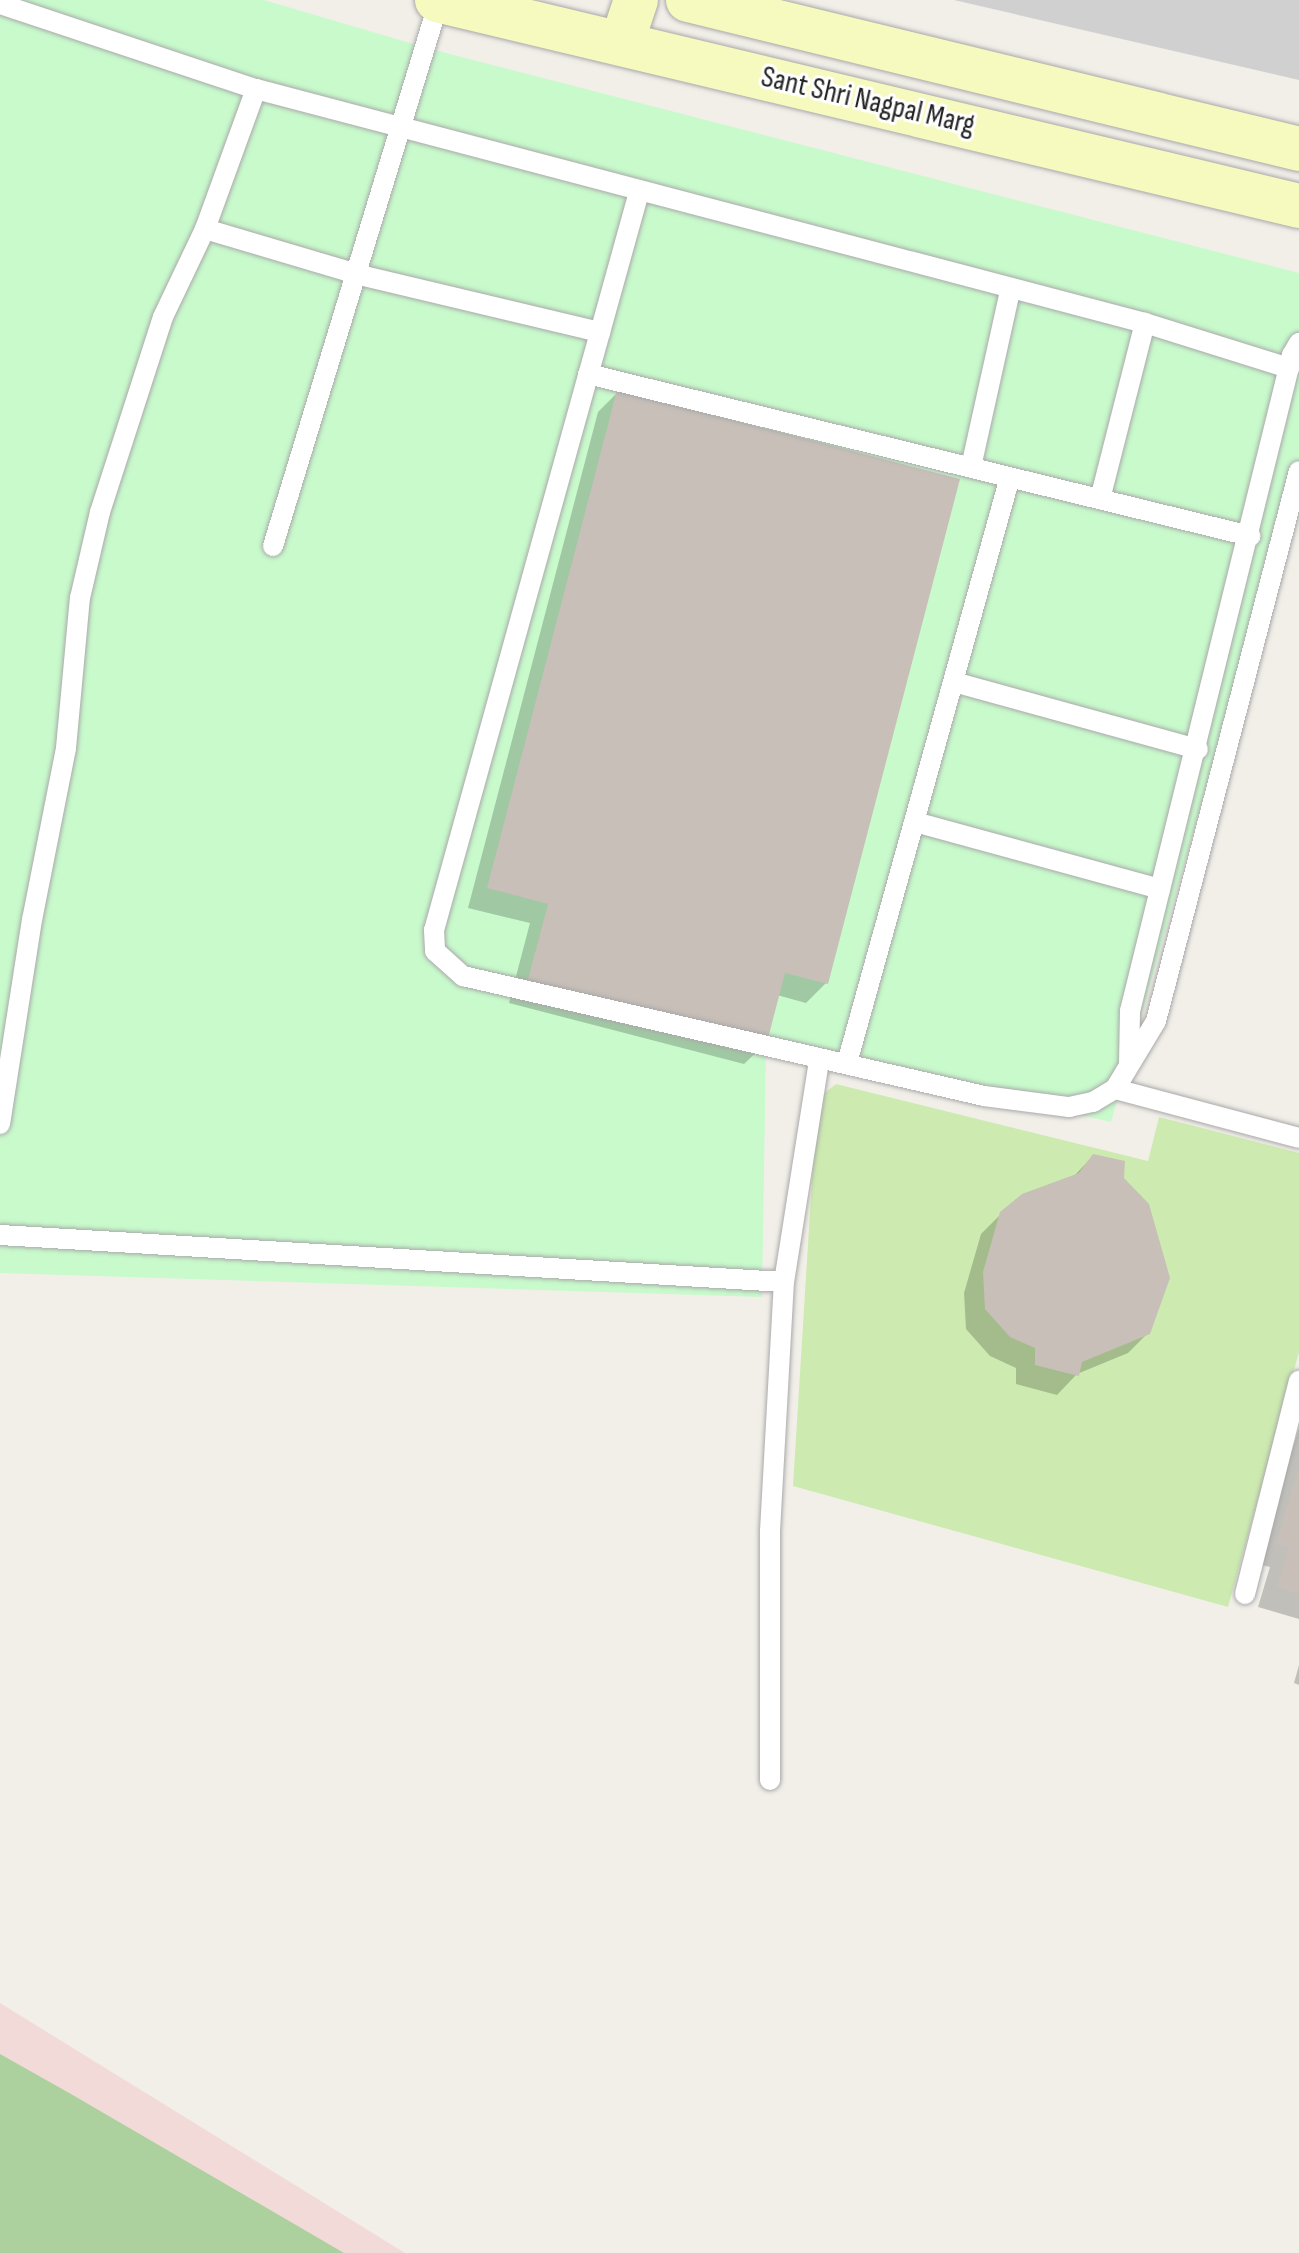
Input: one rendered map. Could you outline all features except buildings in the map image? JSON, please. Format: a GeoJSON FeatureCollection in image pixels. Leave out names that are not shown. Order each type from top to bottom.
{"type":"FeatureCollection","features":[{"type":"Feature","properties":{"kind":"main road","name":"Sant Shri Nagpal Marg"},"geometry":{"type":"LineString","coordinates":[[438,0],[1299,206]]}},
{"type":"Feature","properties":{"kind":"main road"},"geometry":{"type":"LineString","coordinates":[[622,42],[636,0]]}},
{"type":"Feature","properties":{"kind":"main road","name":"Sant Shri Nagpal Marg"},"geometry":{"type":"LineString","coordinates":[[688,0],[1299,149]]}},
{"type":"Feature","properties":{"kind":"lane"},"geometry":{"type":"LineString","coordinates":[[273,546],[360,275],[438,0]]}},
{"type":"Feature","properties":{"kind":"lane"},"geometry":{"type":"LineString","coordinates":[[0,4],[256,89],[1010,291],[1145,323],[1289,368]]}},
{"type":"Feature","properties":{"kind":"lane"},"geometry":{"type":"LineString","coordinates":[[0,1124],[32,920],[64,762],[80,598],[100,512],[146,367],[205,229],[256,89]]}},
{"type":"Feature","properties":{"kind":"lane"},"geometry":{"type":"LineString","coordinates":[[639,192],[434,930],[435,951],[445,965],[483,983],[819,1060],[847,1063],[1030,1104],[1069,1107],[1093,1102],[1115,1089],[1156,1021],[1299,471]]}},
{"type":"Feature","properties":{"kind":"lane"},"geometry":{"type":"LineString","coordinates":[[205,229],[360,275],[600,332]]}},
{"type":"Feature","properties":{"kind":"lane"},"geometry":{"type":"LineString","coordinates":[[971,467],[1010,291]]}},
{"type":"Feature","properties":{"kind":"lane"},"geometry":{"type":"LineString","coordinates":[[1100,499],[1145,323]]}},
{"type":"Feature","properties":{"kind":"lane"},"geometry":{"type":"LineString","coordinates":[[1129,1068],[1130,1011],[1198,749],[1289,368],[1299,343]]}},
{"type":"Feature","properties":{"kind":"lane"},"geometry":{"type":"LineString","coordinates":[[588,374],[1250,536]]}},
{"type":"Feature","properties":{"kind":"lane"},"geometry":{"type":"LineString","coordinates":[[847,1063],[1010,477]]}},
{"type":"Feature","properties":{"kind":"lane"},"geometry":{"type":"LineString","coordinates":[[954,682],[1198,749]]}},
{"type":"Feature","properties":{"kind":"lane"},"geometry":{"type":"LineString","coordinates":[[915,822],[1160,889]]}},
{"type":"Feature","properties":{"kind":"lane"},"geometry":{"type":"LineString","coordinates":[[770,1780],[770,1531],[784,1282],[819,1060]]}},
{"type":"Feature","properties":{"kind":"lane"},"geometry":{"type":"LineString","coordinates":[[1115,1089],[1299,1138]]}},
{"type":"Feature","properties":{"kind":"lane"},"geometry":{"type":"LineString","coordinates":[[0,1235],[784,1282]]}},
{"type":"Feature","properties":{"kind":"lane"},"geometry":{"type":"LineString","coordinates":[[1245,1594],[1299,1381]]}},
{"type":"Feature","properties":{"kind":"shaded area"},"geometry":{"type":"Polygon","coordinates":[[[954,0],[1299,0],[1299,80],[954,0]]]}},
{"type":"Feature","properties":{"kind":"shaded area"},"geometry":{"type":"Polygon","coordinates":[[[0,2003],[405,2253],[0,2253],[0,2003]]]}},
{"type":"Feature","properties":{"kind":"green space"},"geometry":{"type":"Polygon","coordinates":[[[0,0],[264,0],[427,48],[1299,273],[1299,461],[1111,1122],[766,1046],[762,1297],[0,1273],[0,0]]]}},
{"type":"Feature","properties":{"kind":"green space"},"geometry":{"type":"Polygon","coordinates":[[[836,1084],[1148,1161],[1159,1117],[1299,1153],[1299,1352],[1228,1607],[793,1486],[817,1099],[836,1084]]]}},
{"type":"Feature","properties":{"kind":"green space"},"geometry":{"type":"Polygon","coordinates":[[[0,2054],[71,2094],[344,2253],[0,2253],[0,2054]]]}}]}
